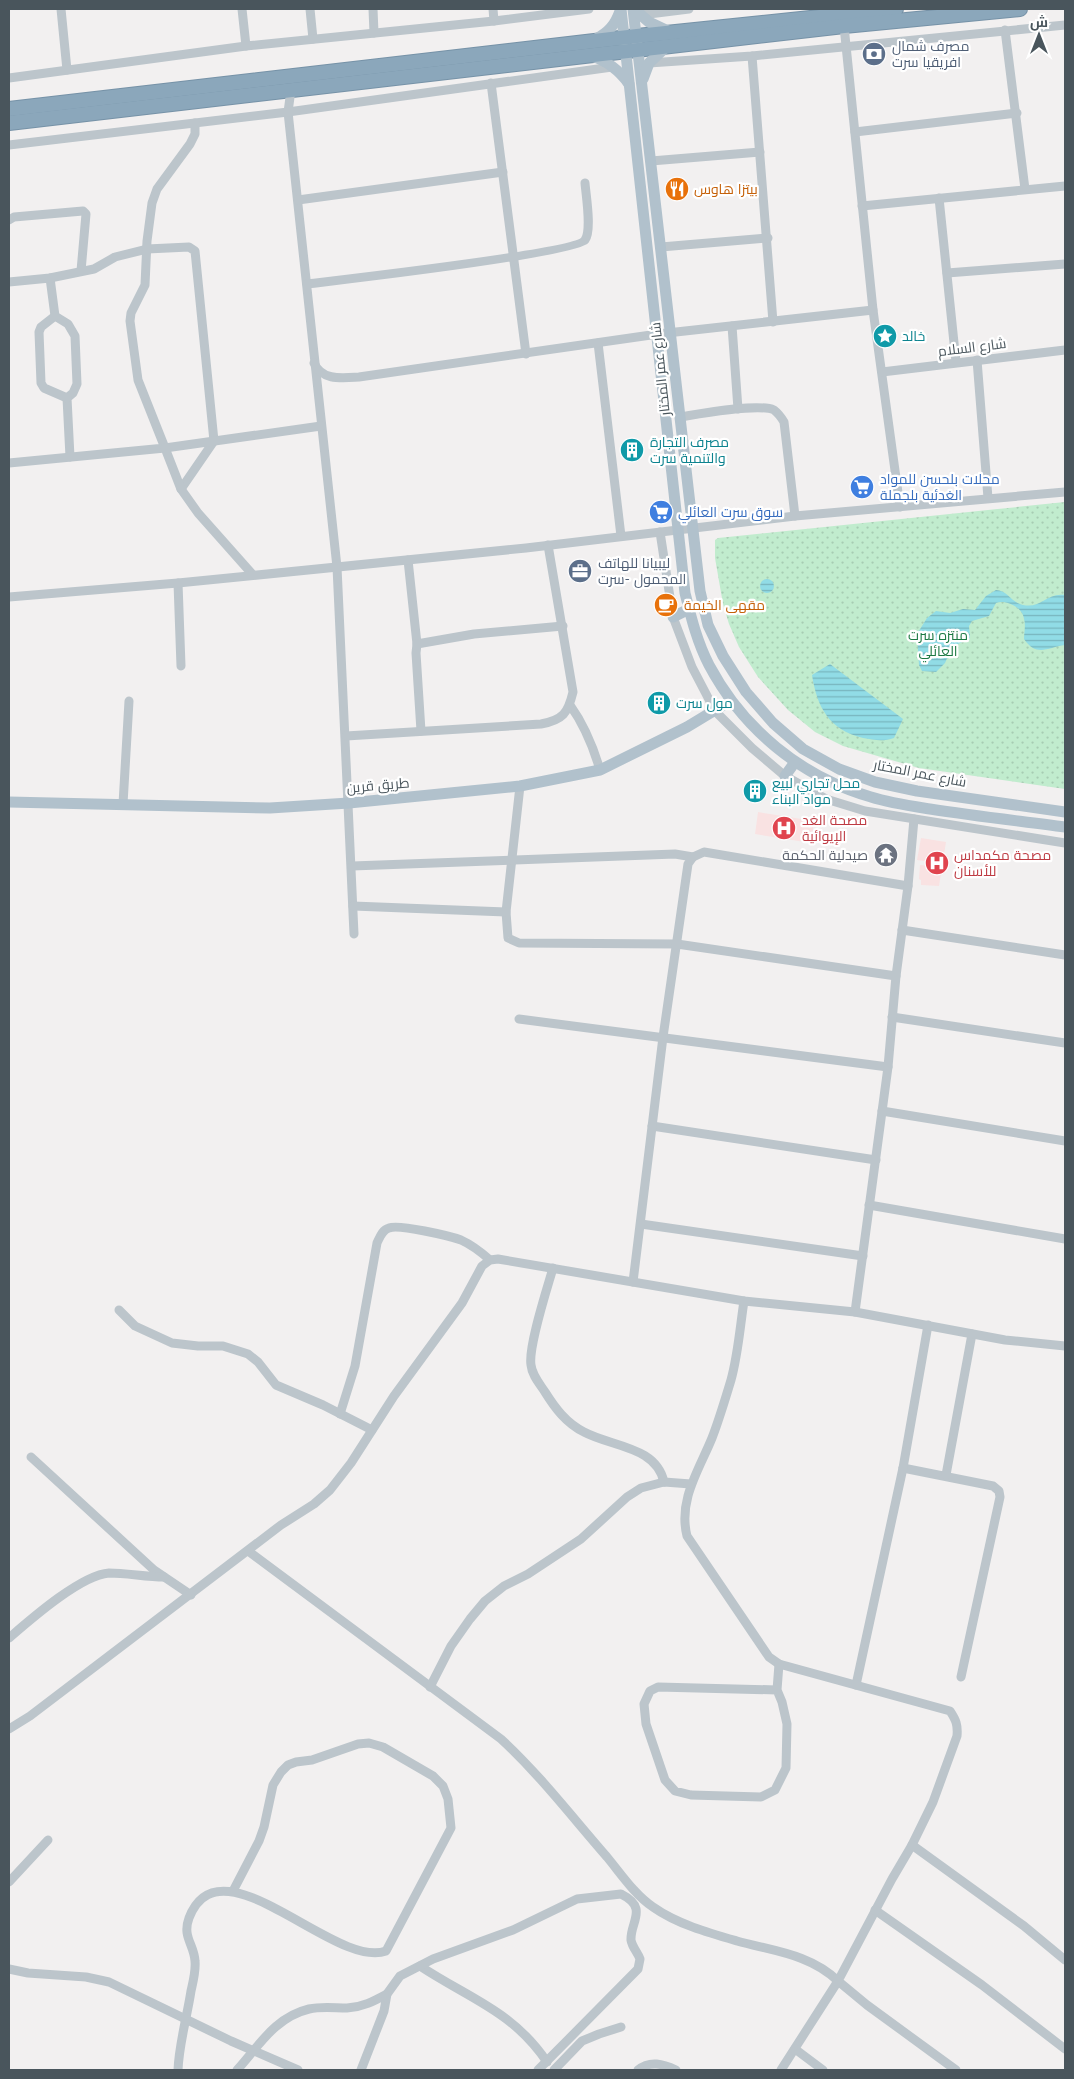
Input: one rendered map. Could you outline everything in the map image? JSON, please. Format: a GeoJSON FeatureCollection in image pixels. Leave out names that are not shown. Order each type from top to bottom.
{"type":"FeatureCollection","features":[{"type":"Feature","properties":{"kind":"highway"},"geometry":{"type":"LineString","coordinates":[[9,123],[589,55],[672,33],[827,13],[896,9]]}},
{"type":"Feature","properties":{"kind":"highway"},"geometry":{"type":"LineString","coordinates":[[9,109],[592,41],[666,46],[1020,9]]}},
{"type":"Feature","properties":{"kind":"main road"},"geometry":{"type":"LineString","coordinates":[[592,41],[609,32],[621,9]]}},
{"type":"Feature","properties":{"kind":"main road"},"geometry":{"type":"LineString","coordinates":[[621,9],[631,44],[630,86],[685,593],[694,629],[708,664],[730,701],[763,736],[795,762],[832,783],[872,798],[953,812],[1065,827]]}},
{"type":"Feature","properties":{"kind":"main road"},"geometry":{"type":"LineString","coordinates":[[636,11],[649,22],[672,33]]}},
{"type":"Feature","properties":{"kind":"main road","name":"شارع عمر المختار"},"geometry":{"type":"LineString","coordinates":[[636,11],[631,44],[642,83],[700,591],[708,625],[723,656],[746,692],[773,723],[803,748],[839,769],[875,782],[917,791],[1065,812]]}},
{"type":"Feature","properties":{"kind":"main road"},"geometry":{"type":"LineString","coordinates":[[642,83],[644,72],[649,63],[666,46]]}},
{"type":"Feature","properties":{"kind":"main road"},"geometry":{"type":"LineString","coordinates":[[589,55],[603,60],[623,75],[630,86]]}},
{"type":"Feature","properties":{"kind":"main road"},"geometry":{"type":"LineString","coordinates":[[665,404],[679,402]]}},
{"type":"Feature","properties":{"kind":"main road"},"geometry":{"type":"LineString","coordinates":[[674,617],[689,609]]}},
{"type":"Feature","properties":{"kind":"main road","name":"طريق قرين"},"geometry":{"type":"LineString","coordinates":[[9,802],[270,808],[349,803],[520,786],[600,770],[715,711],[730,701]]}},
{"type":"Feature","properties":{"kind":"main road"},"geometry":{"type":"LineString","coordinates":[[785,776],[795,762]]}},
{"type":"Feature","properties":{"kind":"street"},"geometry":{"type":"LineString","coordinates":[[61,9],[67,70]]}},
{"type":"Feature","properties":{"kind":"street"},"geometry":{"type":"LineString","coordinates":[[242,9],[246,46]]}},
{"type":"Feature","properties":{"kind":"street"},"geometry":{"type":"LineString","coordinates":[[310,9],[313,39]]}},
{"type":"Feature","properties":{"kind":"street"},"geometry":{"type":"LineString","coordinates":[[373,9],[374,32]]}},
{"type":"Feature","properties":{"kind":"street"},"geometry":{"type":"LineString","coordinates":[[493,9],[494,21]]}},
{"type":"Feature","properties":{"kind":"street"},"geometry":{"type":"LineString","coordinates":[[9,78],[246,46],[494,21],[560,11],[589,9]]}},
{"type":"Feature","properties":{"kind":"street"},"geometry":{"type":"LineString","coordinates":[[636,11],[689,9]]}},
{"type":"Feature","properties":{"kind":"street"},"geometry":{"type":"LineString","coordinates":[[649,63],[752,56],[847,45],[1065,25]]}},
{"type":"Feature","properties":{"kind":"street"},"geometry":{"type":"LineString","coordinates":[[844,26],[873,310],[900,506]]}},
{"type":"Feature","properties":{"kind":"street"},"geometry":{"type":"LineString","coordinates":[[1005,30],[1025,189]]}},
{"type":"Feature","properties":{"kind":"street"},"geometry":{"type":"LineString","coordinates":[[752,56],[768,238],[773,322]]}},
{"type":"Feature","properties":{"kind":"street"},"geometry":{"type":"LineString","coordinates":[[9,145],[288,112],[612,67]]}},
{"type":"Feature","properties":{"kind":"street"},"geometry":{"type":"LineString","coordinates":[[491,83],[515,257],[526,354]]}},
{"type":"Feature","properties":{"kind":"street"},"geometry":{"type":"LineString","coordinates":[[291,90],[288,112],[337,567],[354,934]]}},
{"type":"Feature","properties":{"kind":"street"},"geometry":{"type":"LineString","coordinates":[[855,132],[1017,114]]}},
{"type":"Feature","properties":{"kind":"street"},"geometry":{"type":"LineString","coordinates":[[195,123],[196,134],[157,189],[150,212],[145,285],[132,312],[131,328],[138,380],[181,489],[198,513],[253,575]]}},
{"type":"Feature","properties":{"kind":"street"},"geometry":{"type":"LineString","coordinates":[[651,161],[760,152]]}},
{"type":"Feature","properties":{"kind":"street"},"geometry":{"type":"LineString","coordinates":[[298,200],[503,172]]}},
{"type":"Feature","properties":{"kind":"street"},"geometry":{"type":"LineString","coordinates":[[307,284],[515,257],[574,246],[584,242],[588,233],[585,183]]}},
{"type":"Feature","properties":{"kind":"street"},"geometry":{"type":"LineString","coordinates":[[862,206],[1065,186]]}},
{"type":"Feature","properties":{"kind":"street"},"geometry":{"type":"LineString","coordinates":[[939,198],[956,362]]}},
{"type":"Feature","properties":{"kind":"street"},"geometry":{"type":"LineString","coordinates":[[9,220],[14,217],[83,211],[86,214],[81,271]]}},
{"type":"Feature","properties":{"kind":"street"},"geometry":{"type":"LineString","coordinates":[[661,247],[768,238]]}},
{"type":"Feature","properties":{"kind":"street"},"geometry":{"type":"LineString","coordinates":[[9,282],[50,278],[94,269],[115,257],[147,249],[189,247],[195,251],[214,441],[181,489]]}},
{"type":"Feature","properties":{"kind":"street"},"geometry":{"type":"LineString","coordinates":[[947,273],[1065,264]]}},
{"type":"Feature","properties":{"kind":"street"},"geometry":{"type":"LineString","coordinates":[[50,278],[54,316]]}},
{"type":"Feature","properties":{"kind":"street"},"geometry":{"type":"LineString","coordinates":[[313,357],[315,365],[321,372],[337,378],[526,354],[658,334],[873,310]]}},
{"type":"Feature","properties":{"kind":"street"},"geometry":{"type":"LineString","coordinates":[[54,316],[41,327],[39,332],[41,383],[44,388],[67,398]]}},
{"type":"Feature","properties":{"kind":"street"},"geometry":{"type":"LineString","coordinates":[[54,316],[68,324],[75,336],[77,384],[73,393],[67,398]]}},
{"type":"Feature","properties":{"kind":"street"},"geometry":{"type":"LineString","coordinates":[[732,326],[738,409]]}},
{"type":"Feature","properties":{"kind":"street"},"geometry":{"type":"LineString","coordinates":[[598,344],[621,536]]}},
{"type":"Feature","properties":{"kind":"street","name":"شارع السلام"},"geometry":{"type":"LineString","coordinates":[[882,372],[1065,350]]}},
{"type":"Feature","properties":{"kind":"street"},"geometry":{"type":"LineString","coordinates":[[977,360],[988,498]]}},
{"type":"Feature","properties":{"kind":"street"},"geometry":{"type":"LineString","coordinates":[[67,398],[70,457]]}},
{"type":"Feature","properties":{"kind":"street"},"geometry":{"type":"LineString","coordinates":[[680,417],[738,409],[773,410],[784,422],[795,516]]}},
{"type":"Feature","properties":{"kind":"street"},"geometry":{"type":"LineString","coordinates":[[10,459],[70,457],[165,448],[321,426]]}},
{"type":"Feature","properties":{"kind":"street"},"geometry":{"type":"LineString","coordinates":[[9,596],[178,584],[548,545],[795,516],[1065,492]]}},
{"type":"Feature","properties":{"kind":"street"},"geometry":{"type":"LineString","coordinates":[[660,532],[674,617],[692,667],[715,711],[752,748],[785,776],[826,799],[865,811],[1065,843]]}},
{"type":"Feature","properties":{"kind":"street"},"geometry":{"type":"LineString","coordinates":[[346,736],[554,722],[563,717],[570,705],[574,692],[548,545]]}},
{"type":"Feature","properties":{"kind":"street"},"geometry":{"type":"LineString","coordinates":[[408,560],[417,644],[421,731]]}},
{"type":"Feature","properties":{"kind":"street"},"geometry":{"type":"LineString","coordinates":[[178,584],[181,666]]}},
{"type":"Feature","properties":{"kind":"street"},"geometry":{"type":"LineString","coordinates":[[417,644],[474,634],[563,626]]}},
{"type":"Feature","properties":{"kind":"street"},"geometry":{"type":"LineString","coordinates":[[123,804],[129,701]]}},
{"type":"Feature","properties":{"kind":"street"},"geometry":{"type":"LineString","coordinates":[[570,705],[583,723],[600,770]]}},
{"type":"Feature","properties":{"kind":"street"},"geometry":{"type":"LineString","coordinates":[[520,786],[506,912],[508,938],[519,943],[677,944],[896,976]]}},
{"type":"Feature","properties":{"kind":"street"},"geometry":{"type":"LineString","coordinates":[[855,1312],[888,1068],[896,976],[908,886],[914,819]]}},
{"type":"Feature","properties":{"kind":"street"},"geometry":{"type":"LineString","coordinates":[[633,1282],[663,1037],[688,864],[693,857],[704,852],[908,886]]}},
{"type":"Feature","properties":{"kind":"street"},"geometry":{"type":"LineString","coordinates":[[352,866],[676,854],[693,857]]}},
{"type":"Feature","properties":{"kind":"street"},"geometry":{"type":"LineString","coordinates":[[353,906],[506,912]]}},
{"type":"Feature","properties":{"kind":"street"},"geometry":{"type":"LineString","coordinates":[[902,930],[1065,954]]}},
{"type":"Feature","properties":{"kind":"street"},"geometry":{"type":"LineString","coordinates":[[892,1017],[1065,1043]]}},
{"type":"Feature","properties":{"kind":"street"},"geometry":{"type":"LineString","coordinates":[[519,1019],[888,1068]]}},
{"type":"Feature","properties":{"kind":"street"},"geometry":{"type":"LineString","coordinates":[[882,1111],[1065,1140]]}},
{"type":"Feature","properties":{"kind":"street"},"geometry":{"type":"LineString","coordinates":[[652,1126],[876,1160]]}},
{"type":"Feature","properties":{"kind":"street"},"geometry":{"type":"LineString","coordinates":[[869,1205],[1065,1239]]}},
{"type":"Feature","properties":{"kind":"street"},"geometry":{"type":"LineString","coordinates":[[641,1224],[863,1256]]}},
{"type":"Feature","properties":{"kind":"street"},"geometry":{"type":"LineString","coordinates":[[340,1414],[355,1366],[377,1243],[382,1232],[389,1227],[410,1228],[460,1240],[480,1251],[490,1260]]}},
{"type":"Feature","properties":{"kind":"street"},"geometry":{"type":"LineString","coordinates":[[9,1730],[191,1595],[281,1525],[314,1504],[330,1490],[351,1464],[372,1430],[462,1303],[482,1266],[490,1260],[498,1259],[744,1301],[855,1312],[1005,1340],[1065,1346]]}},
{"type":"Feature","properties":{"kind":"street"},"geometry":{"type":"LineString","coordinates":[[553,1268],[530,1354],[533,1374],[558,1412],[568,1421],[584,1432],[652,1459],[662,1471],[664,1482]]}},
{"type":"Feature","properties":{"kind":"street"},"geometry":{"type":"LineString","coordinates":[[744,1301],[731,1379],[712,1438],[691,1484],[684,1511],[684,1524],[687,1536],[769,1658],[780,1664],[950,1711],[956,1720],[957,1736],[933,1802],[912,1845],[838,1981],[782,2070]]}},
{"type":"Feature","properties":{"kind":"street"},"geometry":{"type":"LineString","coordinates":[[119,1310],[136,1326],[172,1343],[223,1346],[248,1354],[258,1362],[276,1385],[372,1430]]}},
{"type":"Feature","properties":{"kind":"street"},"geometry":{"type":"LineString","coordinates":[[856,1685],[903,1468],[928,1326]]}},
{"type":"Feature","properties":{"kind":"street"},"geometry":{"type":"LineString","coordinates":[[946,1476],[972,1334]]}},
{"type":"Feature","properties":{"kind":"street"},"geometry":{"type":"LineString","coordinates":[[31,1457],[164,1577],[191,1595]]}},
{"type":"Feature","properties":{"kind":"street"},"geometry":{"type":"LineString","coordinates":[[903,1468],[993,1486],[999,1492],[1000,1497],[961,1677]]}},
{"type":"Feature","properties":{"kind":"street"},"geometry":{"type":"LineString","coordinates":[[430,1687],[451,1646],[470,1619],[485,1601],[504,1586],[528,1574],[581,1539],[627,1497],[641,1488],[664,1482],[691,1484]]}},
{"type":"Feature","properties":{"kind":"street"},"geometry":{"type":"LineString","coordinates":[[248,1552],[500,1739],[524,1761],[652,1907],[677,1920],[728,1938],[797,1956],[818,1966],[867,2005],[956,2070]]}},
{"type":"Feature","properties":{"kind":"street"},"geometry":{"type":"LineString","coordinates":[[9,1638],[54,1600],[101,1575],[110,1573],[164,1577]]}},
{"type":"Feature","properties":{"kind":"street"},"geometry":{"type":"LineString","coordinates":[[777,1690],[658,1687],[650,1691],[644,1704],[646,1724],[665,1780],[674,1791],[743,1798],[761,1797],[775,1790],[786,1768],[787,1745],[787,1724],[777,1690],[780,1664]]}},
{"type":"Feature","properties":{"kind":"street"},"geometry":{"type":"LineString","coordinates":[[178,2070],[195,1961],[187,1937],[188,1920],[194,1907],[206,1894],[234,1891],[270,1905],[321,1934],[364,1952],[374,1954],[386,1951],[451,1828],[448,1799],[443,1786],[433,1776],[383,1746],[369,1742],[312,1760],[288,1765],[273,1784],[262,1834],[234,1891]]}},
{"type":"Feature","properties":{"kind":"street"},"geometry":{"type":"LineString","coordinates":[[9,1882],[48,1840]]}},
{"type":"Feature","properties":{"kind":"street"},"geometry":{"type":"LineString","coordinates":[[912,1845],[1024,1926],[1065,1960]]}},
{"type":"Feature","properties":{"kind":"street"},"geometry":{"type":"LineString","coordinates":[[236,2070],[254,2052],[274,2027],[307,2009],[370,2004],[387,1994],[400,1976],[432,1959],[512,1930],[577,1899],[612,1894],[626,1896],[631,1902],[636,1915],[631,1941],[640,1959],[638,1969],[538,2070]]}},
{"type":"Feature","properties":{"kind":"street"},"geometry":{"type":"LineString","coordinates":[[875,1910],[982,1985],[1065,2049]]}},
{"type":"Feature","properties":{"kind":"street"},"geometry":{"type":"LineString","coordinates":[[420,1966],[439,1979],[486,2004],[517,2026],[534,2044],[546,2062]]}},
{"type":"Feature","properties":{"kind":"street"},"geometry":{"type":"LineString","coordinates":[[9,1968],[28,1973],[66,1975],[109,1982],[254,2052],[298,2070]]}},
{"type":"Feature","properties":{"kind":"street"},"geometry":{"type":"LineString","coordinates":[[361,2070],[384,2011],[387,1994]]}},
{"type":"Feature","properties":{"kind":"street"},"geometry":{"type":"LineString","coordinates":[[554,2070],[582,2041],[621,2027]]}},
{"type":"Feature","properties":{"kind":"street"},"geometry":{"type":"LineString","coordinates":[[795,2049],[823,2070]]}},
{"type":"Feature","properties":{"kind":"street"},"geometry":{"type":"LineString","coordinates":[[638,2070],[645,2065],[653,2064],[676,2070]]}},
{"type":"Feature","properties":{"kind":"shaded area","name":"مصحة الغد الإيوائية"},"geometry":{"type":"Polygon","coordinates":[[[758,812],[814,821],[811,843],[755,834],[758,812]]]}},
{"type":"Feature","properties":{"kind":"shaded area","name":"مصحة مكمداس للأسنان"},"geometry":{"type":"Polygon","coordinates":[[[921,838],[946,842],[939,886],[921,885],[921,880],[919,879],[920,865],[931,866],[930,862],[917,860],[921,838]]]}},
{"type":"Feature","properties":{"kind":"green space","name":"منتزه سرت العائلي"},"geometry":{"type":"Polygon","coordinates":[[[1065,502],[1065,789],[919,768],[843,746],[815,732],[788,710],[758,677],[739,647],[729,624],[723,604],[715,558],[715,540],[718,538],[1065,502]]]}},
{"type":"Feature","properties":{"kind":"water"},"geometry":{"type":"Polygon","coordinates":[[[764,579],[770,579],[774,586],[770,593],[764,593],[760,589],[760,583],[764,579]]]}},
{"type":"Feature","properties":{"kind":"water"},"geometry":{"type":"Polygon","coordinates":[[[996,590],[1003,592],[1019,604],[1029,606],[1053,596],[1065,595],[1065,645],[1038,650],[1029,645],[1024,639],[1025,621],[1023,615],[1013,605],[1000,602],[996,603],[989,616],[972,621],[969,626],[970,638],[952,647],[945,663],[936,672],[922,671],[919,665],[917,634],[927,618],[936,611],[950,613],[963,609],[975,610],[986,596],[996,590]]]}},
{"type":"Feature","properties":{"kind":"water"},"geometry":{"type":"Polygon","coordinates":[[[830,664],[903,719],[894,738],[875,740],[863,738],[841,729],[833,723],[821,707],[812,675],[830,664]]]}},
{"type":"Feature","properties":{"kind":"place","name":"مصرف شمال افريقيا سرت"},"geometry":{"type":"Point","coordinates":[874,54]}},
{"type":"Feature","properties":{"kind":"place","name":"بيتزا هاوس"},"geometry":{"type":"Point","coordinates":[677,189]}},
{"type":"Feature","properties":{"kind":"place","name":"خالد"},"geometry":{"type":"Point","coordinates":[885,336]}},
{"type":"Feature","properties":{"kind":"place","name":"مصرف التجارة والتنمية سرت"},"geometry":{"type":"Point","coordinates":[632,450]}},
{"type":"Feature","properties":{"kind":"place","name":"محلات بلحسن للمواد الغدئية بلجملة"},"geometry":{"type":"Point","coordinates":[862,487]}},
{"type":"Feature","properties":{"kind":"place","name":"سوق سرت العائلي"},"geometry":{"type":"Point","coordinates":[661,512]}},
{"type":"Feature","properties":{"kind":"place","name":"ليبيانا للهاتف المحمول -سرت"},"geometry":{"type":"Point","coordinates":[580,571]}},
{"type":"Feature","properties":{"kind":"place","name":"مقهى الخيمة"},"geometry":{"type":"Point","coordinates":[666,605]}},
{"type":"Feature","properties":{"kind":"place","name":"مول سرت"},"geometry":{"type":"Point","coordinates":[659,703]}},
{"type":"Feature","properties":{"kind":"place","name":"محل تجاري لبيع مواد البناء"},"geometry":{"type":"Point","coordinates":[755,791]}},
{"type":"Feature","properties":{"kind":"place","name":"مصحة الغد الإيوائية"},"geometry":{"type":"Point","coordinates":[784,828]}},
{"type":"Feature","properties":{"kind":"place","name":"صيدلية الحكمة"},"geometry":{"type":"Point","coordinates":[886,855]}},
{"type":"Feature","properties":{"kind":"place","name":"مصحة مكمداس للأسنان"},"geometry":{"type":"Point","coordinates":[937,863]}}]}
